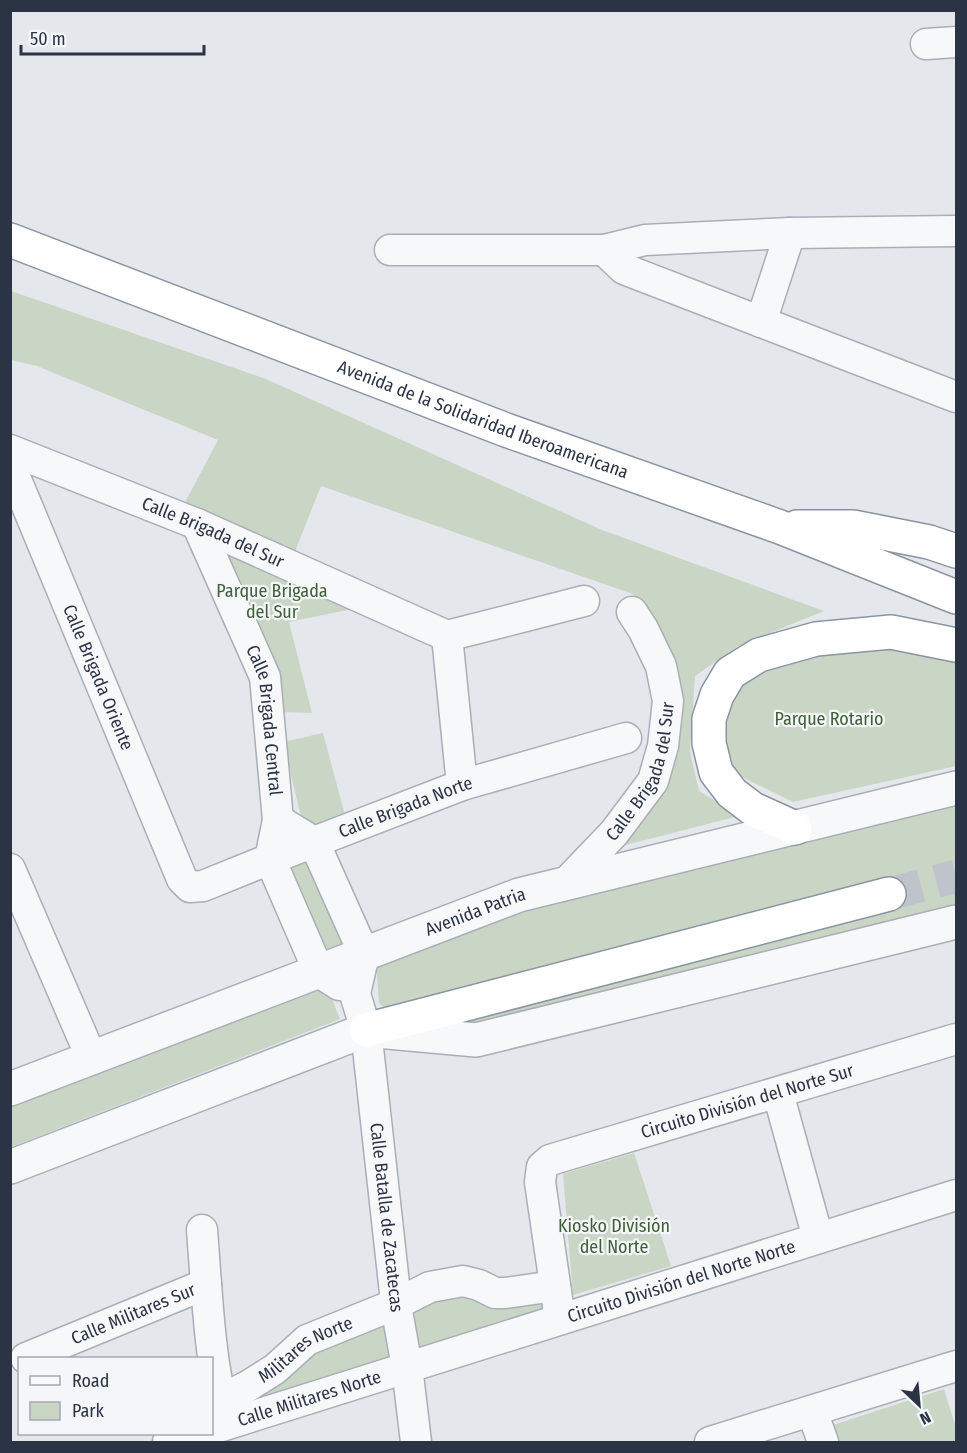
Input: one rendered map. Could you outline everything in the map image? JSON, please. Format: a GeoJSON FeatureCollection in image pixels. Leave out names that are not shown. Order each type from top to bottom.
{"type":"FeatureCollection","features":[{"type":"Feature","properties":{"kind":"highway","name":"Avenida de la Solidaridad Iberoamericana"},"geometry":{"type":"LineString","coordinates":[[10,240],[506,430],[780,527],[957,597]]}},
{"type":"Feature","properties":{"kind":"highway"},"geometry":{"type":"LineString","coordinates":[[780,527],[853,527],[929,542],[957,551]]}},
{"type":"Feature","properties":{"kind":"highway"},"geometry":{"type":"LineString","coordinates":[[795,828],[753,809],[732,793],[716,772],[709,742],[710,719],[717,695],[730,673],[759,655],[816,639],[891,632],[957,645]]}},
{"type":"Feature","properties":{"kind":"highway"},"geometry":{"type":"LineString","coordinates":[[366,1030],[889,894]]}},
{"type":"Feature","properties":{"kind":"street"},"geometry":{"type":"LineString","coordinates":[[926,44],[957,42]]}},
{"type":"Feature","properties":{"kind":"street"},"geometry":{"type":"LineString","coordinates":[[390,250],[604,250],[645,240],[790,233],[957,231]]}},
{"type":"Feature","properties":{"kind":"street"},"geometry":{"type":"LineString","coordinates":[[761,322],[790,233]]}},
{"type":"Feature","properties":{"kind":"street"},"geometry":{"type":"LineString","coordinates":[[604,250],[624,269],[957,397]]}},
{"type":"Feature","properties":{"kind":"street","name":"Calle Brigada del Sur"},"geometry":{"type":"LineString","coordinates":[[10,450],[197,524],[447,636]]}},
{"type":"Feature","properties":{"kind":"street","name":"Calle Brigada Oriente"},"geometry":{"type":"LineString","coordinates":[[10,465],[182,879],[190,887]]}},
{"type":"Feature","properties":{"kind":"street","name":"Calle Brigada Central"},"geometry":{"type":"LineString","coordinates":[[197,524],[265,678],[278,820],[270,858]]}},
{"type":"Feature","properties":{"kind":"street"},"geometry":{"type":"LineString","coordinates":[[462,785],[447,636],[584,601]]}},
{"type":"Feature","properties":{"kind":"street","name":"Calle Brigada del Sur"},"geometry":{"type":"LineString","coordinates":[[565,884],[614,833],[653,781],[663,746],[668,701],[661,666],[644,629],[632,612]]}},
{"type":"Feature","properties":{"kind":"street","name":"Calle Brigada Norte"},"geometry":{"type":"LineString","coordinates":[[190,887],[204,886],[270,858],[462,785],[626,738]]}},
{"type":"Feature","properties":{"kind":"street","name":"Avenida Patria"},"geometry":{"type":"LineString","coordinates":[[10,1089],[519,895],[957,788]]}},
{"type":"Feature","properties":{"kind":"street","name":"Calle Brigada Central"},"geometry":{"type":"LineString","coordinates":[[278,820],[314,842]]}},
{"type":"Feature","properties":{"kind":"street"},"geometry":{"type":"LineString","coordinates":[[314,842],[364,954]]}},
{"type":"Feature","properties":{"kind":"street"},"geometry":{"type":"LineString","coordinates":[[270,858],[319,972],[355,994]]}},
{"type":"Feature","properties":{"kind":"street"},"geometry":{"type":"LineString","coordinates":[[10,869],[92,1059]]}},
{"type":"Feature","properties":{"kind":"street"},"geometry":{"type":"LineString","coordinates":[[10,1167],[366,1030],[476,1040],[957,922]]}},
{"type":"Feature","properties":{"kind":"street","name":"Calle Batalla de Zacatecas"},"geometry":{"type":"LineString","coordinates":[[364,954],[355,994],[366,1030],[396,1304],[407,1367],[416,1443]]}},
{"type":"Feature","properties":{"kind":"street","name":"Circuito División del Norte Sur"},"geometry":{"type":"LineString","coordinates":[[555,1286],[540,1182],[542,1167],[550,1160],[957,1039]]}},
{"type":"Feature","properties":{"kind":"street"},"geometry":{"type":"LineString","coordinates":[[778,1093],[818,1238]]}},
{"type":"Feature","properties":{"kind":"street","name":"Circuito División del Norte Norte"},"geometry":{"type":"LineString","coordinates":[[407,1367],[957,1195]]}},
{"type":"Feature","properties":{"kind":"street"},"geometry":{"type":"LineString","coordinates":[[202,1230],[219,1418]]}},
{"type":"Feature","properties":{"kind":"street","name":"Militares Norte"},"geometry":{"type":"LineString","coordinates":[[219,1418],[248,1386],[275,1368],[307,1340],[396,1304],[430,1287],[464,1281],[495,1293],[506,1293],[555,1286]]}},
{"type":"Feature","properties":{"kind":"street","name":"Calle Militares Sur"},"geometry":{"type":"LineString","coordinates":[[31,1357],[206,1284]]}},
{"type":"Feature","properties":{"kind":"street"},"geometry":{"type":"LineString","coordinates":[[555,1286],[560,1319]]}},
{"type":"Feature","properties":{"kind":"street"},"geometry":{"type":"LineString","coordinates":[[710,1443],[957,1366]]}},
{"type":"Feature","properties":{"kind":"street","name":"Calle Militares Norte"},"geometry":{"type":"LineString","coordinates":[[219,1418],[407,1367]]}},
{"type":"Feature","properties":{"kind":"street"},"geometry":{"type":"LineString","coordinates":[[812,1411],[823,1443]]}},
{"type":"Feature","properties":{"kind":"street"},"geometry":{"type":"LineString","coordinates":[[168,1443],[194,1435]]}},
{"type":"Feature","properties":{"kind":"green space"},"geometry":{"type":"Polygon","coordinates":[[[11,291],[266,379],[602,530],[824,611],[738,646],[695,676],[690,752],[699,791],[739,816],[618,847],[663,783],[662,644],[633,594],[321,486],[294,554],[181,510],[218,440],[37,366],[11,360],[11,291]]]}},
{"type":"Feature","properties":{"kind":"green space","name":"Parque Brigada del Sur"},"geometry":{"type":"Polygon","coordinates":[[[220,549],[352,609],[289,622],[312,713],[279,712],[220,549]]]}},
{"type":"Feature","properties":{"kind":"green space","name":"Parque Rotario"},"geometry":{"type":"Polygon","coordinates":[[[895,640],[956,656],[956,766],[793,802],[736,774],[722,730],[730,700],[760,666],[895,640]]]}},
{"type":"Feature","properties":{"kind":"green space"},"geometry":{"type":"Polygon","coordinates":[[[323,733],[346,819],[304,829],[283,742],[323,733]]]}},
{"type":"Feature","properties":{"kind":"green space"},"geometry":{"type":"Polygon","coordinates":[[[956,799],[956,910],[477,1027],[407,1026],[379,1003],[376,963],[516,909],[956,799]]]}},
{"type":"Feature","properties":{"kind":"green space"},"geometry":{"type":"Polygon","coordinates":[[[314,842],[364,954],[323,971],[270,859],[314,842]]]}},
{"type":"Feature","properties":{"kind":"green space"},"geometry":{"type":"Polygon","coordinates":[[[327,987],[340,1019],[11,1147],[11,1105],[327,987]]]}},
{"type":"Feature","properties":{"kind":"green space","name":"Kiosko División del Norte"},"geometry":{"type":"Polygon","coordinates":[[[634,1153],[671,1266],[573,1295],[563,1174],[634,1153]]]}},
{"type":"Feature","properties":{"kind":"green space"},"geometry":{"type":"Polygon","coordinates":[[[439,1285],[550,1293],[560,1319],[416,1364],[396,1304],[439,1285]]]}},
{"type":"Feature","properties":{"kind":"green space"},"geometry":{"type":"Polygon","coordinates":[[[397,1311],[407,1367],[232,1422],[303,1344],[397,1311]]]}},
{"type":"Feature","properties":{"kind":"green space"},"geometry":{"type":"Polygon","coordinates":[[[944,1389],[956,1428],[956,1442],[838,1442],[833,1425],[944,1389]]]}},
{"type":"Feature","properties":{"kind":"tunnel"},"geometry":{"type":"LineString","coordinates":[[889,894],[956,876]]}}]}
